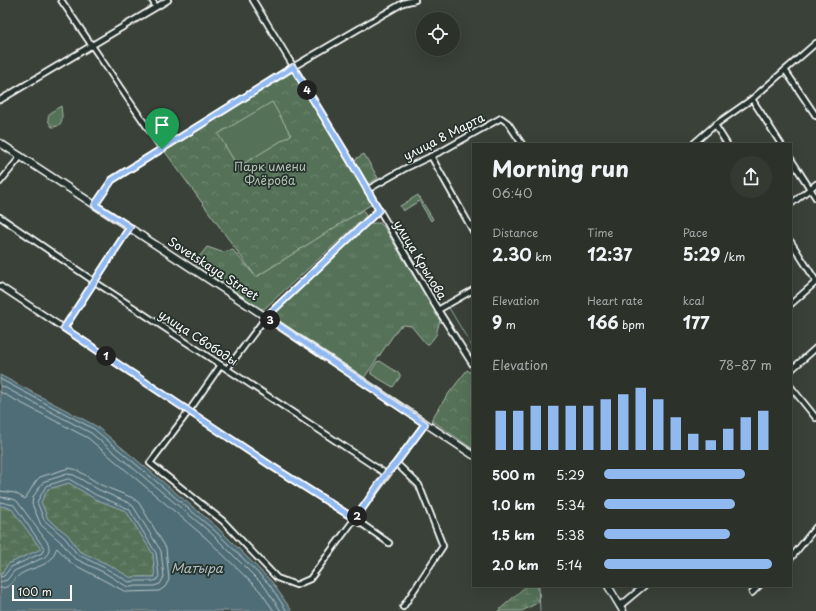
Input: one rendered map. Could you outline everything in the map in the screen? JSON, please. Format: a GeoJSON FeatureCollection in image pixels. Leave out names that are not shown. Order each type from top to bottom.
{"type":"FeatureCollection","features":[{"type":"Feature","properties":{"kind":"main road","name":"Sovetskaya Street"},"geometry":{"type":"LineString","coordinates":[[0,143],[130,227],[472,454]]}},
{"type":"Feature","properties":{"kind":"main road"},"geometry":{"type":"LineString","coordinates":[[609,587],[622,608]]}},
{"type":"Feature","properties":{"kind":"street"},"geometry":{"type":"LineString","coordinates":[[60,0],[162,149]]}},
{"type":"Feature","properties":{"kind":"street"},"geometry":{"type":"LineString","coordinates":[[152,0],[156,7]]}},
{"type":"Feature","properties":{"kind":"street"},"geometry":{"type":"LineString","coordinates":[[0,100],[168,0]]}},
{"type":"Feature","properties":{"kind":"street","name":"улица Крылова"},"geometry":{"type":"LineString","coordinates":[[253,0],[438,310],[472,363]]}},
{"type":"Feature","properties":{"kind":"street"},"geometry":{"type":"LineString","coordinates":[[95,205],[112,180],[293,67],[403,3],[415,0]]}},
{"type":"Feature","properties":{"kind":"street"},"geometry":{"type":"LineString","coordinates":[[693,143],[715,125],[752,99],[816,43]]}},
{"type":"Feature","properties":{"kind":"street"},"geometry":{"type":"LineString","coordinates":[[785,70],[816,116]]}},
{"type":"Feature","properties":{"kind":"street"},"geometry":{"type":"LineString","coordinates":[[752,99],[780,143]]}},
{"type":"Feature","properties":{"kind":"street","name":"улица 8 Марта"},"geometry":{"type":"LineString","coordinates":[[367,190],[501,118],[508,122],[521,143]]}},
{"type":"Feature","properties":{"kind":"street"},"geometry":{"type":"LineString","coordinates":[[715,125],[726,143]]}},
{"type":"Feature","properties":{"kind":"street"},"geometry":{"type":"LineString","coordinates":[[0,182],[20,156]]}},
{"type":"Feature","properties":{"kind":"street"},"geometry":{"type":"LineString","coordinates":[[431,156],[472,229]]}},
{"type":"Feature","properties":{"kind":"street"},"geometry":{"type":"LineString","coordinates":[[792,161],[816,198]]}},
{"type":"Feature","properties":{"kind":"street"},"geometry":{"type":"LineString","coordinates":[[792,203],[816,184]]}},
{"type":"Feature","properties":{"kind":"street"},"geometry":{"type":"LineString","coordinates":[[227,369],[266,317],[379,210]]}},
{"type":"Feature","properties":{"kind":"street","name":"улица Свободы"},"geometry":{"type":"LineString","coordinates":[[0,217],[95,282],[386,474]]}},
{"type":"Feature","properties":{"kind":"street"},"geometry":{"type":"LineString","coordinates":[[64,328],[130,227]]}},
{"type":"Feature","properties":{"kind":"street"},"geometry":{"type":"LineString","coordinates":[[792,244],[816,281],[792,303]]}},
{"type":"Feature","properties":{"kind":"street"},"geometry":{"type":"LineString","coordinates":[[0,286],[273,467],[355,519],[389,543]]}},
{"type":"Feature","properties":{"kind":"street"},"geometry":{"type":"LineString","coordinates":[[438,310],[472,291]]}},
{"type":"Feature","properties":{"kind":"street"},"geometry":{"type":"LineString","coordinates":[[792,369],[816,348]]}},
{"type":"Feature","properties":{"kind":"street"},"geometry":{"type":"LineString","coordinates":[[221,365],[150,463],[223,521],[277,578],[296,585],[310,579],[355,519],[386,474],[425,424]]}},
{"type":"Feature","properties":{"kind":"street"},"geometry":{"type":"LineString","coordinates":[[792,388],[816,418]]}},
{"type":"Feature","properties":{"kind":"street"},"geometry":{"type":"LineString","coordinates":[[396,463],[419,485],[443,546],[403,607]]}},
{"type":"Feature","properties":{"kind":"street"},"geometry":{"type":"LineString","coordinates":[[792,556],[816,527]]}},
{"type":"Feature","properties":{"kind":"street"},"geometry":{"type":"LineString","coordinates":[[622,608],[643,587]]}},
{"type":"Feature","properties":{"kind":"street"},"geometry":{"type":"LineString","coordinates":[[752,593],[758,587]]}},
{"type":"Feature","properties":{"kind":"green space","name":"Парк имени Флёрова"},"geometry":{"type":"Polygon","coordinates":[[[291,69],[372,204],[256,277],[163,149],[291,69]]]}},
{"type":"Feature","properties":{"kind":"green space"},"geometry":{"type":"Polygon","coordinates":[[[272,102],[291,135],[238,167],[218,134],[272,102]]]}},
{"type":"Feature","properties":{"kind":"green space"},"geometry":{"type":"Polygon","coordinates":[[[61,106],[61,123],[52,127],[48,120],[49,114],[61,106]]]}},
{"type":"Feature","properties":{"kind":"green space"},"geometry":{"type":"Polygon","coordinates":[[[364,154],[378,178],[368,184],[355,162],[357,158],[364,154]]]}},
{"type":"Feature","properties":{"kind":"green space"},"geometry":{"type":"Polygon","coordinates":[[[418,195],[433,219],[431,221],[419,201],[403,211],[400,206],[418,195]]]}},
{"type":"Feature","properties":{"kind":"green space"},"geometry":{"type":"Polygon","coordinates":[[[363,209],[366,216],[264,309],[258,308],[194,263],[207,247],[222,252],[233,250],[256,277],[363,209]]]}},
{"type":"Feature","properties":{"kind":"green space"},"geometry":{"type":"Polygon","coordinates":[[[380,223],[384,227],[440,320],[436,335],[429,344],[426,344],[411,326],[404,325],[399,327],[364,378],[277,321],[276,313],[278,309],[368,225],[380,223]]]}},
{"type":"Feature","properties":{"kind":"green space"},"geometry":{"type":"Polygon","coordinates":[[[380,361],[400,374],[400,377],[393,387],[371,374],[371,371],[377,362],[380,361]]]}},
{"type":"Feature","properties":{"kind":"green space"},"geometry":{"type":"Polygon","coordinates":[[[467,370],[470,372],[472,375],[472,448],[431,420],[446,397],[467,370]]]}},
{"type":"Feature","properties":{"kind":"green space"},"geometry":{"type":"Polygon","coordinates":[[[69,483],[95,499],[126,511],[153,554],[155,577],[131,578],[109,565],[79,551],[68,535],[48,519],[41,502],[48,489],[69,483]]]}},
{"type":"Feature","properties":{"kind":"green space"},"geometry":{"type":"Polygon","coordinates":[[[0,506],[11,508],[41,549],[8,564],[0,576],[0,506]]]}},
{"type":"Feature","properties":{"kind":"green space"},"geometry":{"type":"Polygon","coordinates":[[[525,587],[538,587],[539,602],[522,611],[498,611],[525,587]]]}},
{"type":"Feature","properties":{"kind":"water","name":"Матыра"},"geometry":{"type":"Polygon","coordinates":[[[0,375],[96,426],[217,527],[272,582],[292,611],[0,611],[0,576],[8,564],[41,549],[11,508],[0,506],[0,375]],[[69,483],[48,489],[41,502],[48,519],[68,535],[79,551],[109,565],[131,578],[155,577],[153,554],[126,511],[95,499],[69,483]]]}},
{"type":"Feature","properties":{"kind":"waterway"},"geometry":{"type":"LineString","coordinates":[[449,308],[472,346]]}},
{"type":"Feature","properties":{"kind":"waterway"},"geometry":{"type":"LineString","coordinates":[[539,587],[540,611]]}},
{"type":"Feature","properties":{"kind":"route"},"geometry":{"type":"LineString","coordinates":[[293,67],[379,210],[266,317],[425,424],[386,474],[355,519],[273,467],[64,328],[130,227],[95,205],[112,180],[162,149],[293,67]]}}]}
